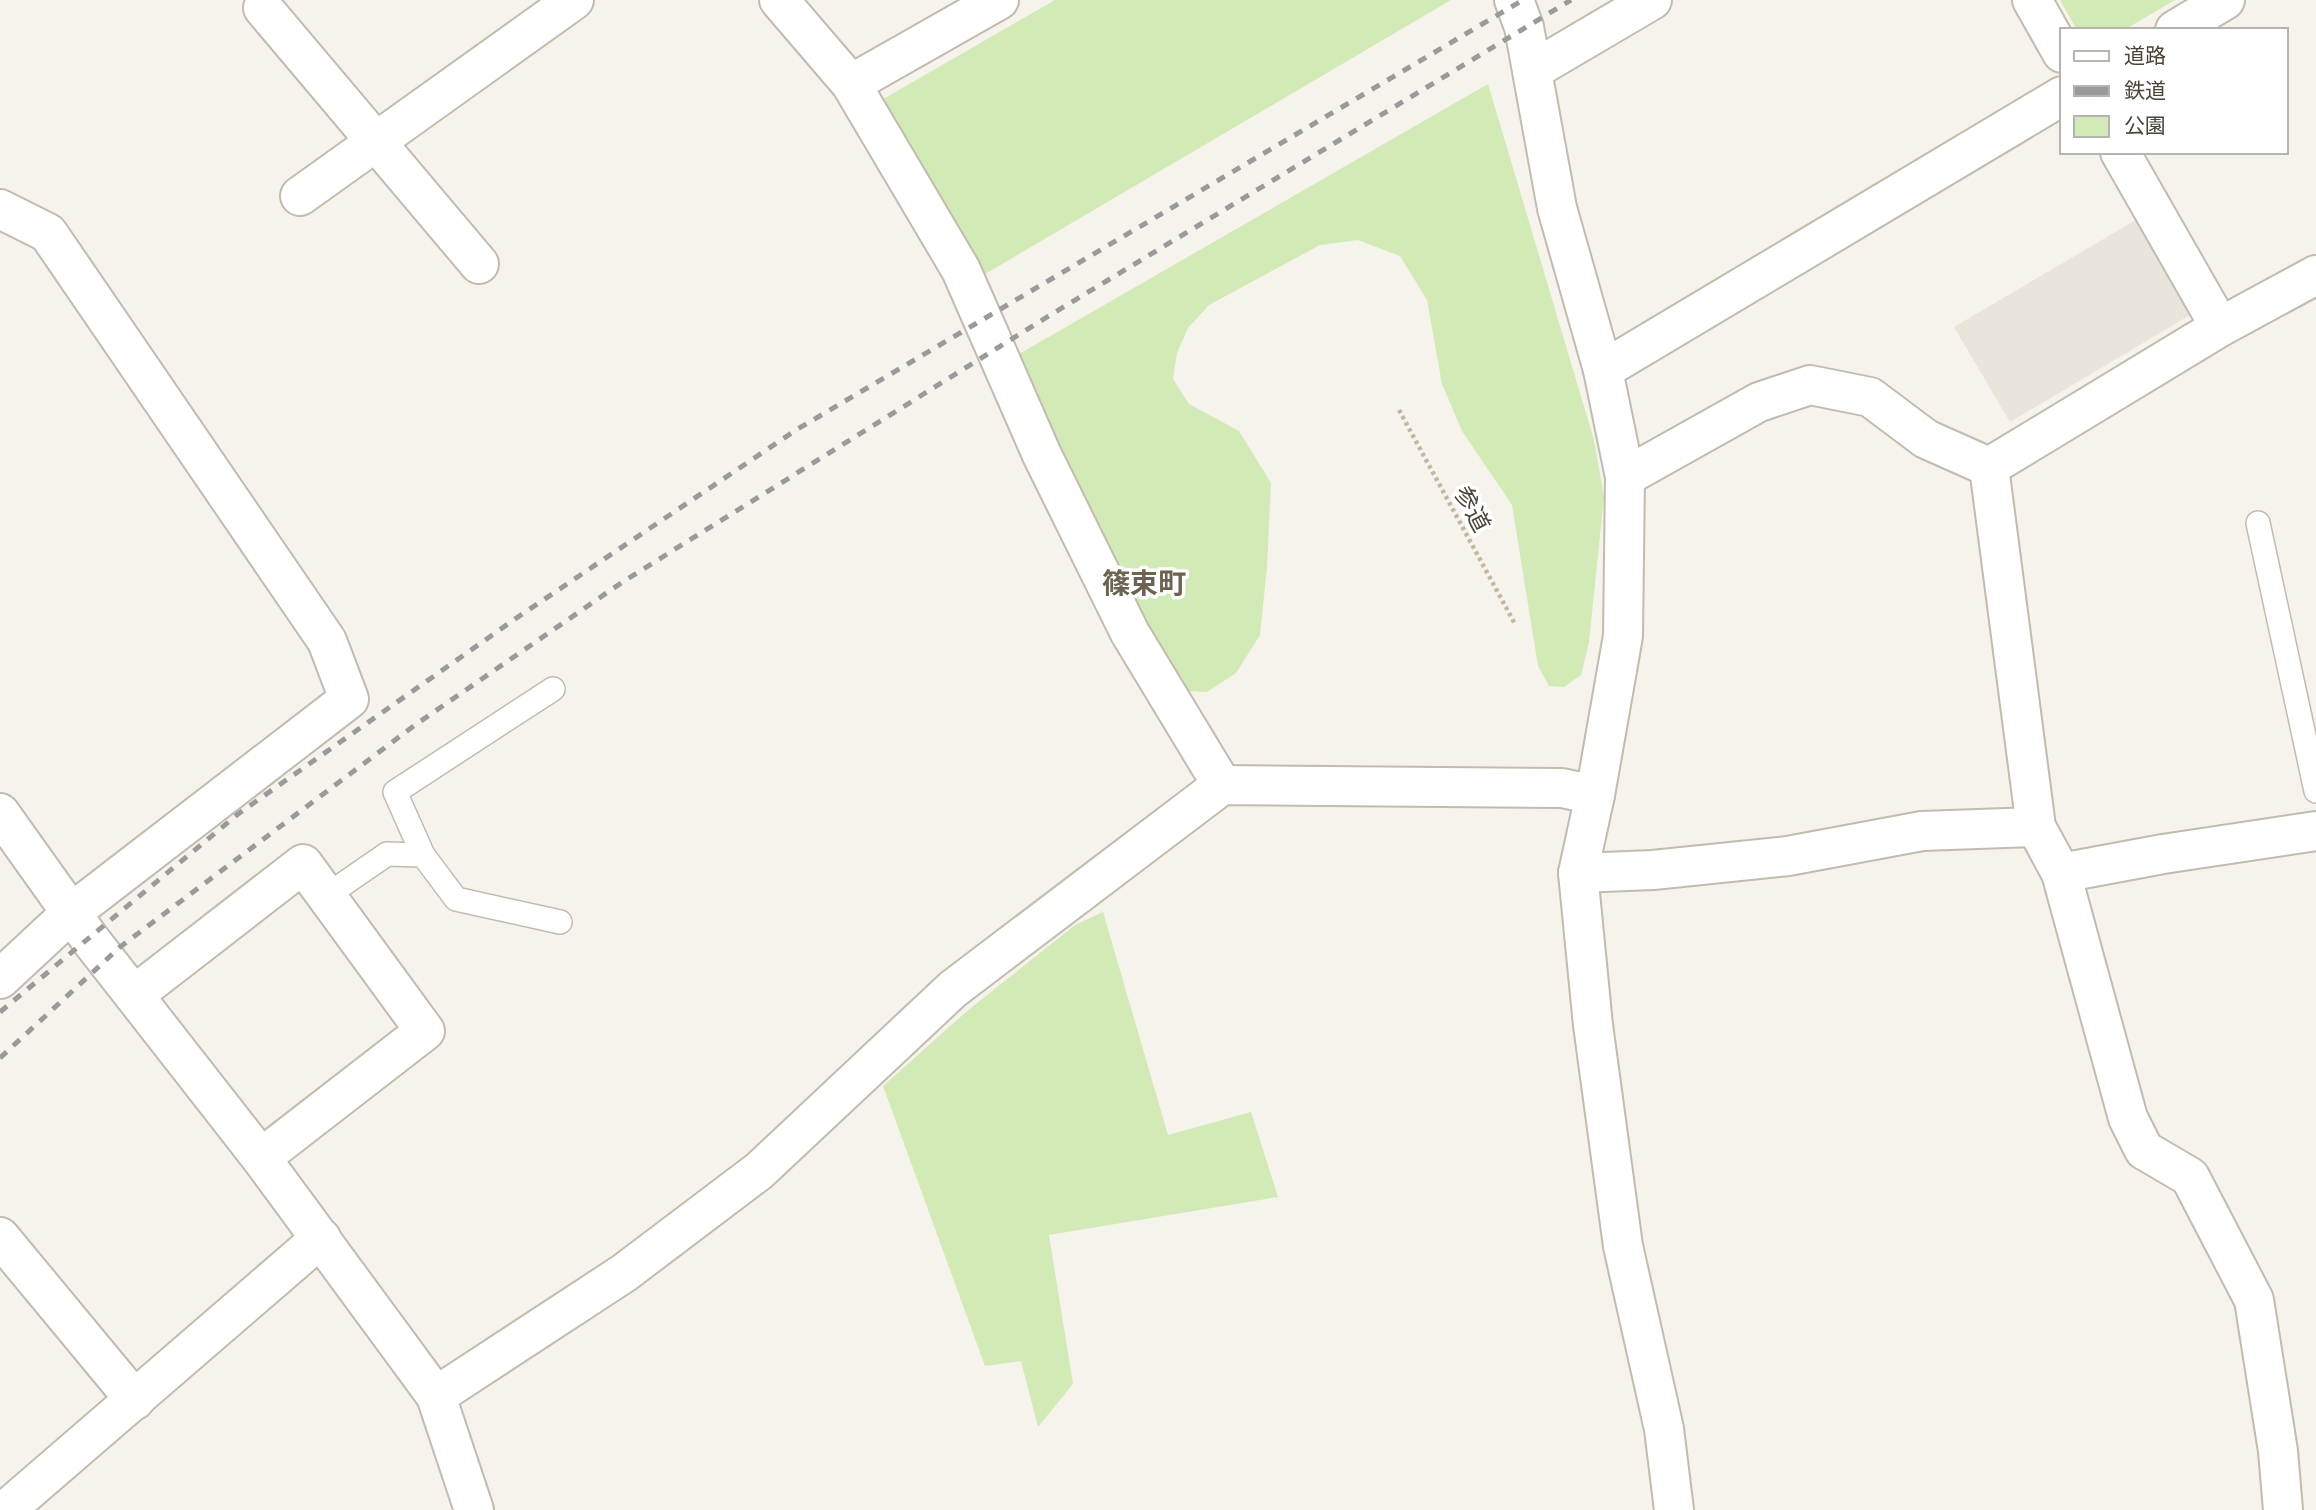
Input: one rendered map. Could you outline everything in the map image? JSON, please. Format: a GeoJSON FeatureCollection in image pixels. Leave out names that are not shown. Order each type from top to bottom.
{"type":"FeatureCollection","features":[{"type":"Feature","properties":{"kind":"street"},"geometry":{"type":"LineString","coordinates":[[779,0],[851,84],[961,270],[1042,455],[1130,633],[1222,785]]}},
{"type":"Feature","properties":{"kind":"street"},"geometry":{"type":"LineString","coordinates":[[851,84],[999,0]]}},
{"type":"Feature","properties":{"kind":"street"},"geometry":{"type":"LineString","coordinates":[[1514,0],[1524,27],[1533,70],[1557,208],[1603,370],[1625,477],[1623,636],[1595,795],[1577,873],[1593,1025],[1623,1246],[1664,1429],[1674,1510]]}},
{"type":"Feature","properties":{"kind":"street"},"geometry":{"type":"LineString","coordinates":[[1533,70],[1652,0]]}},
{"type":"Feature","properties":{"kind":"street"},"geometry":{"type":"LineString","coordinates":[[2032,0],[2060,49]]}},
{"type":"Feature","properties":{"kind":"street"},"geometry":{"type":"LineString","coordinates":[[2178,28],[2225,0]]}},
{"type":"Feature","properties":{"kind":"street"},"geometry":{"type":"LineString","coordinates":[[300,196],[558,4]]}},
{"type":"Feature","properties":{"kind":"street"},"geometry":{"type":"LineString","coordinates":[[263,8],[479,264]]}},
{"type":"Feature","properties":{"kind":"street"},"geometry":{"type":"LineString","coordinates":[[1603,370],[2060,97]]}},
{"type":"Feature","properties":{"kind":"street"},"geometry":{"type":"LineString","coordinates":[[2121,154],[2220,327]]}},
{"type":"Feature","properties":{"kind":"street"},"geometry":{"type":"LineString","coordinates":[[0,209],[48,233],[327,640],[349,699],[71,913],[0,979]]}},
{"type":"Feature","properties":{"kind":"street"},"geometry":{"type":"LineString","coordinates":[[1989,467],[2220,327],[2316,275]]}},
{"type":"Feature","properties":{"kind":"street"},"geometry":{"type":"LineString","coordinates":[[1625,477],[1759,402],[1810,385],[1870,397],[1926,439],[1989,467]]}},
{"type":"Feature","properties":{"kind":"street"},"geometry":{"type":"LineString","coordinates":[[1989,467],[2036,827],[2060,873],[2128,1118],[2144,1150],[2190,1177],[2253,1300],[2278,1451],[2283,1510]]}},
{"type":"Feature","properties":{"kind":"street"},"geometry":{"type":"LineString","coordinates":[[436,1396],[624,1273],[759,1171],[953,989],[1222,785],[1562,788],[1595,795]]}},
{"type":"Feature","properties":{"kind":"street"},"geometry":{"type":"LineString","coordinates":[[0,813],[71,913],[261,1158],[436,1396],[474,1510]]}},
{"type":"Feature","properties":{"kind":"street"},"geometry":{"type":"LineString","coordinates":[[1577,873],[1653,870],[1788,856],[1922,831],[2036,827]]}},
{"type":"Feature","properties":{"kind":"street"},"geometry":{"type":"LineString","coordinates":[[2060,873],[2316,831]]}},
{"type":"Feature","properties":{"kind":"street"},"geometry":{"type":"LineString","coordinates":[[134,995],[303,864],[425,1031],[261,1158]]}},
{"type":"Feature","properties":{"kind":"street"},"geometry":{"type":"LineString","coordinates":[[0,1237],[135,1400]]}},
{"type":"Feature","properties":{"kind":"street"},"geometry":{"type":"LineString","coordinates":[[6,1510],[321,1238]]}},
{"type":"Feature","properties":{"kind":"lane"},"geometry":{"type":"LineString","coordinates":[[2258,523],[2316,791]]}},
{"type":"Feature","properties":{"kind":"lane"},"geometry":{"type":"LineString","coordinates":[[553,690],[395,792],[423,855],[456,899],[560,922]]}},
{"type":"Feature","properties":{"kind":"lane"},"geometry":{"type":"LineString","coordinates":[[326,896],[387,854],[423,855]]}},
{"type":"Feature","properties":{"kind":"path","name":"参道"},"geometry":{"type":"LineString","coordinates":[[1399,410],[1515,624]]}},
{"type":"Feature","properties":{"kind":"shaded area"},"geometry":{"type":"Polygon","coordinates":[[[2141,217],[2197,311],[2010,422],[1954,327],[2141,217]]]}},
{"type":"Feature","properties":{"kind":"green space"},"geometry":{"type":"Polygon","coordinates":[[[1055,0],[1451,0],[980,277],[878,102],[1055,0]]]}},
{"type":"Feature","properties":{"kind":"green space"},"geometry":{"type":"Polygon","coordinates":[[[2060,0],[2175,0],[2127,28],[2076,28],[2060,0]]]}},
{"type":"Feature","properties":{"kind":"green space"},"geometry":{"type":"Polygon","coordinates":[[[1488,84],[1594,440],[1604,497],[1589,642],[1581,675],[1564,687],[1549,686],[1538,666],[1512,505],[1462,431],[1442,384],[1427,300],[1400,256],[1358,240],[1320,245],[1209,305],[1188,328],[1177,353],[1173,379],[1189,404],[1239,431],[1271,483],[1260,635],[1236,673],[1207,692],[1187,691],[1144,634],[1014,357],[1488,84]]]}},
{"type":"Feature","properties":{"kind":"green space"},"geometry":{"type":"Polygon","coordinates":[[[1103,912],[1168,1135],[1251,1112],[1278,1197],[1049,1235],[1073,1384],[1038,1427],[1021,1361],[985,1366],[883,1086],[967,1011],[1075,925],[1103,912]]]}},
{"type":"Feature","properties":{"kind":"railway"},"geometry":{"type":"LineString","coordinates":[[0,1012],[238,814],[515,619],[796,430],[1523,0]]}},
{"type":"Feature","properties":{"kind":"railway"},"geometry":{"type":"LineString","coordinates":[[0,1058],[120,947],[415,725],[624,581],[1047,317],[1571,0]]}},
{"type":"Feature","properties":{"kind":"district","name":"篠束町"},"geometry":{"type":"Point","coordinates":[1144,583]}}]}
